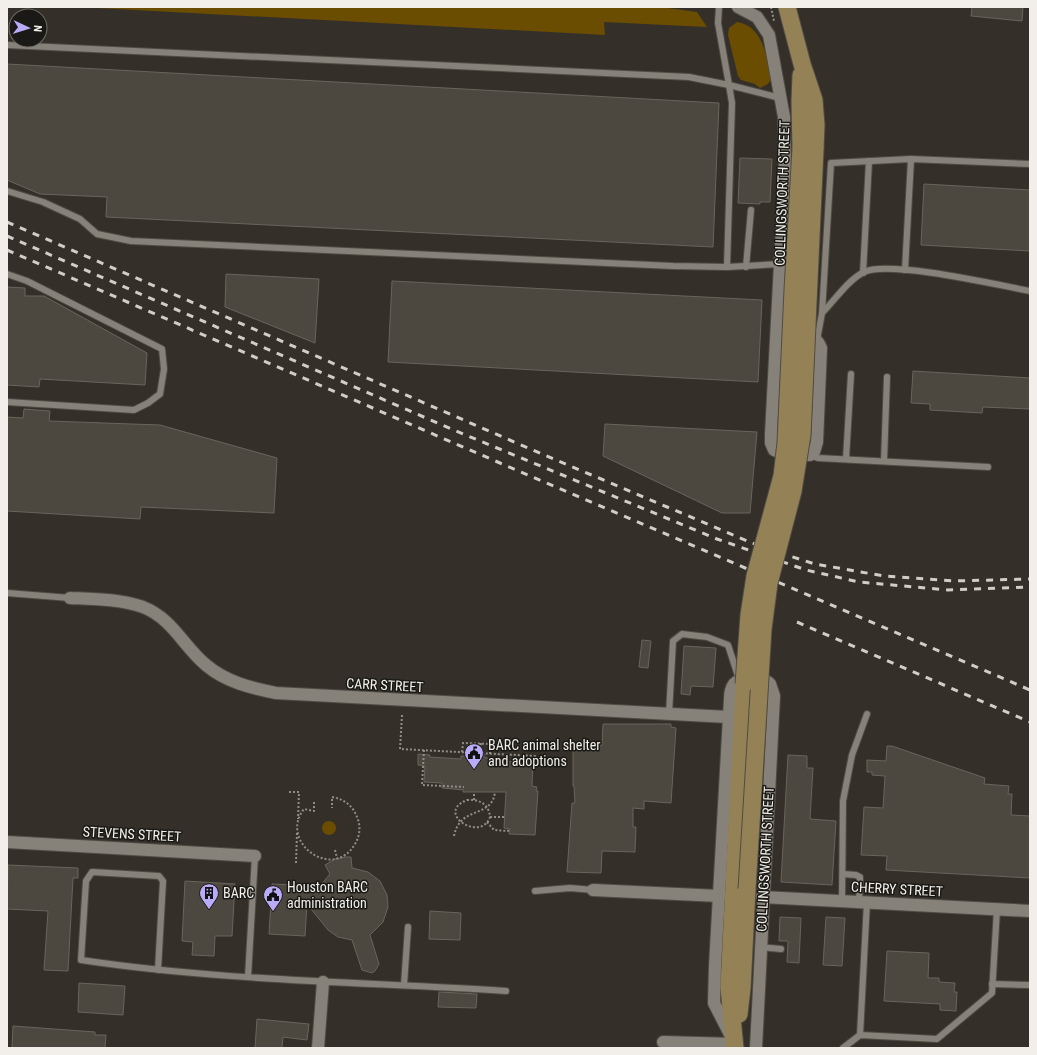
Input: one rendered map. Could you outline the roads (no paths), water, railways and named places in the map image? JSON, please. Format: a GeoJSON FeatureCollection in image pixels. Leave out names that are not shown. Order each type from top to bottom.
{"type":"FeatureCollection","features":[{"type":"Feature","properties":{"kind":"main road","name":"COLLINGSWORTH STREET"},"geometry":{"type":"LineString","coordinates":[[735,1046],[742,988],[741,888],[762,629],[769,583],[793,491],[802,435],[808,149],[814,100],[802,64],[787,7]]}},
{"type":"Feature","properties":{"kind":"street","name":"COLLINGSWORTH STREET"},"geometry":{"type":"LineString","coordinates":[[738,7],[757,17],[769,35],[782,98],[785,132],[785,170],[771,443],[774,450],[782,454],[810,455]]}},
{"type":"Feature","properties":{"kind":"street"},"geometry":{"type":"LineString","coordinates":[[777,324],[788,325],[817,340],[821,353],[817,442],[814,452],[810,455]]}},
{"type":"Feature","properties":{"kind":"street","name":"CARR STREET"},"geometry":{"type":"LineString","coordinates":[[70,598],[115,600],[144,608],[172,626],[206,665],[237,684],[276,693],[728,717]]}},
{"type":"Feature","properties":{"kind":"street","name":"COLLINGSWORTH STREET"},"geometry":{"type":"LineString","coordinates":[[740,681],[768,681],[774,696],[762,897],[756,1048]]}},
{"type":"Feature","properties":{"kind":"street"},"geometry":{"type":"LineString","coordinates":[[663,1042],[735,1046],[714,1004],[728,717],[732,687],[740,681]]}},
{"type":"Feature","properties":{"kind":"street","name":"STEVENS STREET"},"geometry":{"type":"LineString","coordinates":[[7,842],[255,856]]}},
{"type":"Feature","properties":{"kind":"street"},"geometry":{"type":"LineString","coordinates":[[593,890],[719,896]]}},
{"type":"Feature","properties":{"kind":"street","name":"CHERRY STREET"},"geometry":{"type":"LineString","coordinates":[[762,897],[1030,911]]}},
{"type":"Feature","properties":{"kind":"street"},"geometry":{"type":"LineString","coordinates":[[318,1048],[323,982]]}},
{"type":"Feature","properties":{"kind":"lane"},"geometry":{"type":"LineString","coordinates":[[719,7],[718,23],[732,103],[727,267]]}},
{"type":"Feature","properties":{"kind":"lane"},"geometry":{"type":"LineString","coordinates":[[7,45],[689,77],[782,98]]}},
{"type":"Feature","properties":{"kind":"lane"},"geometry":{"type":"LineString","coordinates":[[905,270],[911,159]]}},
{"type":"Feature","properties":{"kind":"lane"},"geometry":{"type":"LineString","coordinates":[[817,340],[822,313],[831,163],[911,159],[1030,164]]}},
{"type":"Feature","properties":{"kind":"lane"},"geometry":{"type":"LineString","coordinates":[[863,273],[869,161]]}},
{"type":"Feature","properties":{"kind":"lane"},"geometry":{"type":"LineString","coordinates":[[7,190],[43,202],[80,219],[97,234],[131,241],[727,267],[780,264]]}},
{"type":"Feature","properties":{"kind":"lane"},"geometry":{"type":"LineString","coordinates":[[746,267],[751,210]]}},
{"type":"Feature","properties":{"kind":"lane"},"geometry":{"type":"LineString","coordinates":[[822,313],[863,273],[872,269],[922,271],[1030,291]]}},
{"type":"Feature","properties":{"kind":"lane"},"geometry":{"type":"LineString","coordinates":[[7,274],[27,281],[162,349],[164,369],[160,394],[148,403],[134,410],[7,402]]}},
{"type":"Feature","properties":{"kind":"lane"},"geometry":{"type":"LineString","coordinates":[[846,459],[851,374]]}},
{"type":"Feature","properties":{"kind":"lane"},"geometry":{"type":"LineString","coordinates":[[884,461],[887,377]]}},
{"type":"Feature","properties":{"kind":"lane"},"geometry":{"type":"LineString","coordinates":[[810,455],[818,458],[988,467]]}},
{"type":"Feature","properties":{"kind":"lane"},"geometry":{"type":"LineString","coordinates":[[7,593],[70,598]]}},
{"type":"Feature","properties":{"kind":"lane"},"geometry":{"type":"LineString","coordinates":[[669,714],[673,641],[682,634],[707,636],[728,645],[740,681]]}},
{"type":"Feature","properties":{"kind":"lane"},"geometry":{"type":"LineString","coordinates":[[842,901],[844,801],[852,755],[867,714]]}},
{"type":"Feature","properties":{"kind":"lane"},"geometry":{"type":"LineString","coordinates":[[248,977],[255,856]]}},
{"type":"Feature","properties":{"kind":"lane"},"geometry":{"type":"LineString","coordinates":[[158,970],[163,881],[159,876],[92,872],[86,881],[81,960],[158,970],[248,977],[506,991]]}},
{"type":"Feature","properties":{"kind":"lane"},"geometry":{"type":"LineString","coordinates":[[843,874],[856,874],[860,877],[863,902],[860,1035]]}},
{"type":"Feature","properties":{"kind":"lane"},"geometry":{"type":"LineString","coordinates":[[535,891],[570,888],[593,890]]}},
{"type":"Feature","properties":{"kind":"lane"},"geometry":{"type":"LineString","coordinates":[[843,1048],[860,1035],[937,1039],[992,993],[997,909]]}},
{"type":"Feature","properties":{"kind":"lane"},"geometry":{"type":"LineString","coordinates":[[404,985],[408,927]]}},
{"type":"Feature","properties":{"kind":"lane"},"geometry":{"type":"LineString","coordinates":[[760,947],[781,949]]}},
{"type":"Feature","properties":{"kind":"lane"},"geometry":{"type":"LineString","coordinates":[[992,984],[1030,985]]}},
{"type":"Feature","properties":{"kind":"railway"},"geometry":{"type":"LineString","coordinates":[[7,222],[542,454],[764,548],[815,564],[884,576],[953,581],[1030,579]]}},
{"type":"Feature","properties":{"kind":"railway"},"geometry":{"type":"LineString","coordinates":[[7,236],[456,431],[717,539],[806,570],[859,582],[948,590],[1030,587]]}},
{"type":"Feature","properties":{"kind":"railway"},"geometry":{"type":"LineString","coordinates":[[7,250],[1030,690]]}},
{"type":"Feature","properties":{"kind":"railway"},"geometry":{"type":"LineString","coordinates":[[797,622],[1030,722]]}},
{"type":"Feature","properties":{"kind":"place","name":"BARC animal shelter and adoptions"},"geometry":{"type":"Point","coordinates":[474,770]}},
{"type":"Feature","properties":{"kind":"place","name":"BARC"},"geometry":{"type":"Point","coordinates":[209,910]}},
{"type":"Feature","properties":{"kind":"place","name":"Houston BARC administration"},"geometry":{"type":"Point","coordinates":[273,912]}}]}
